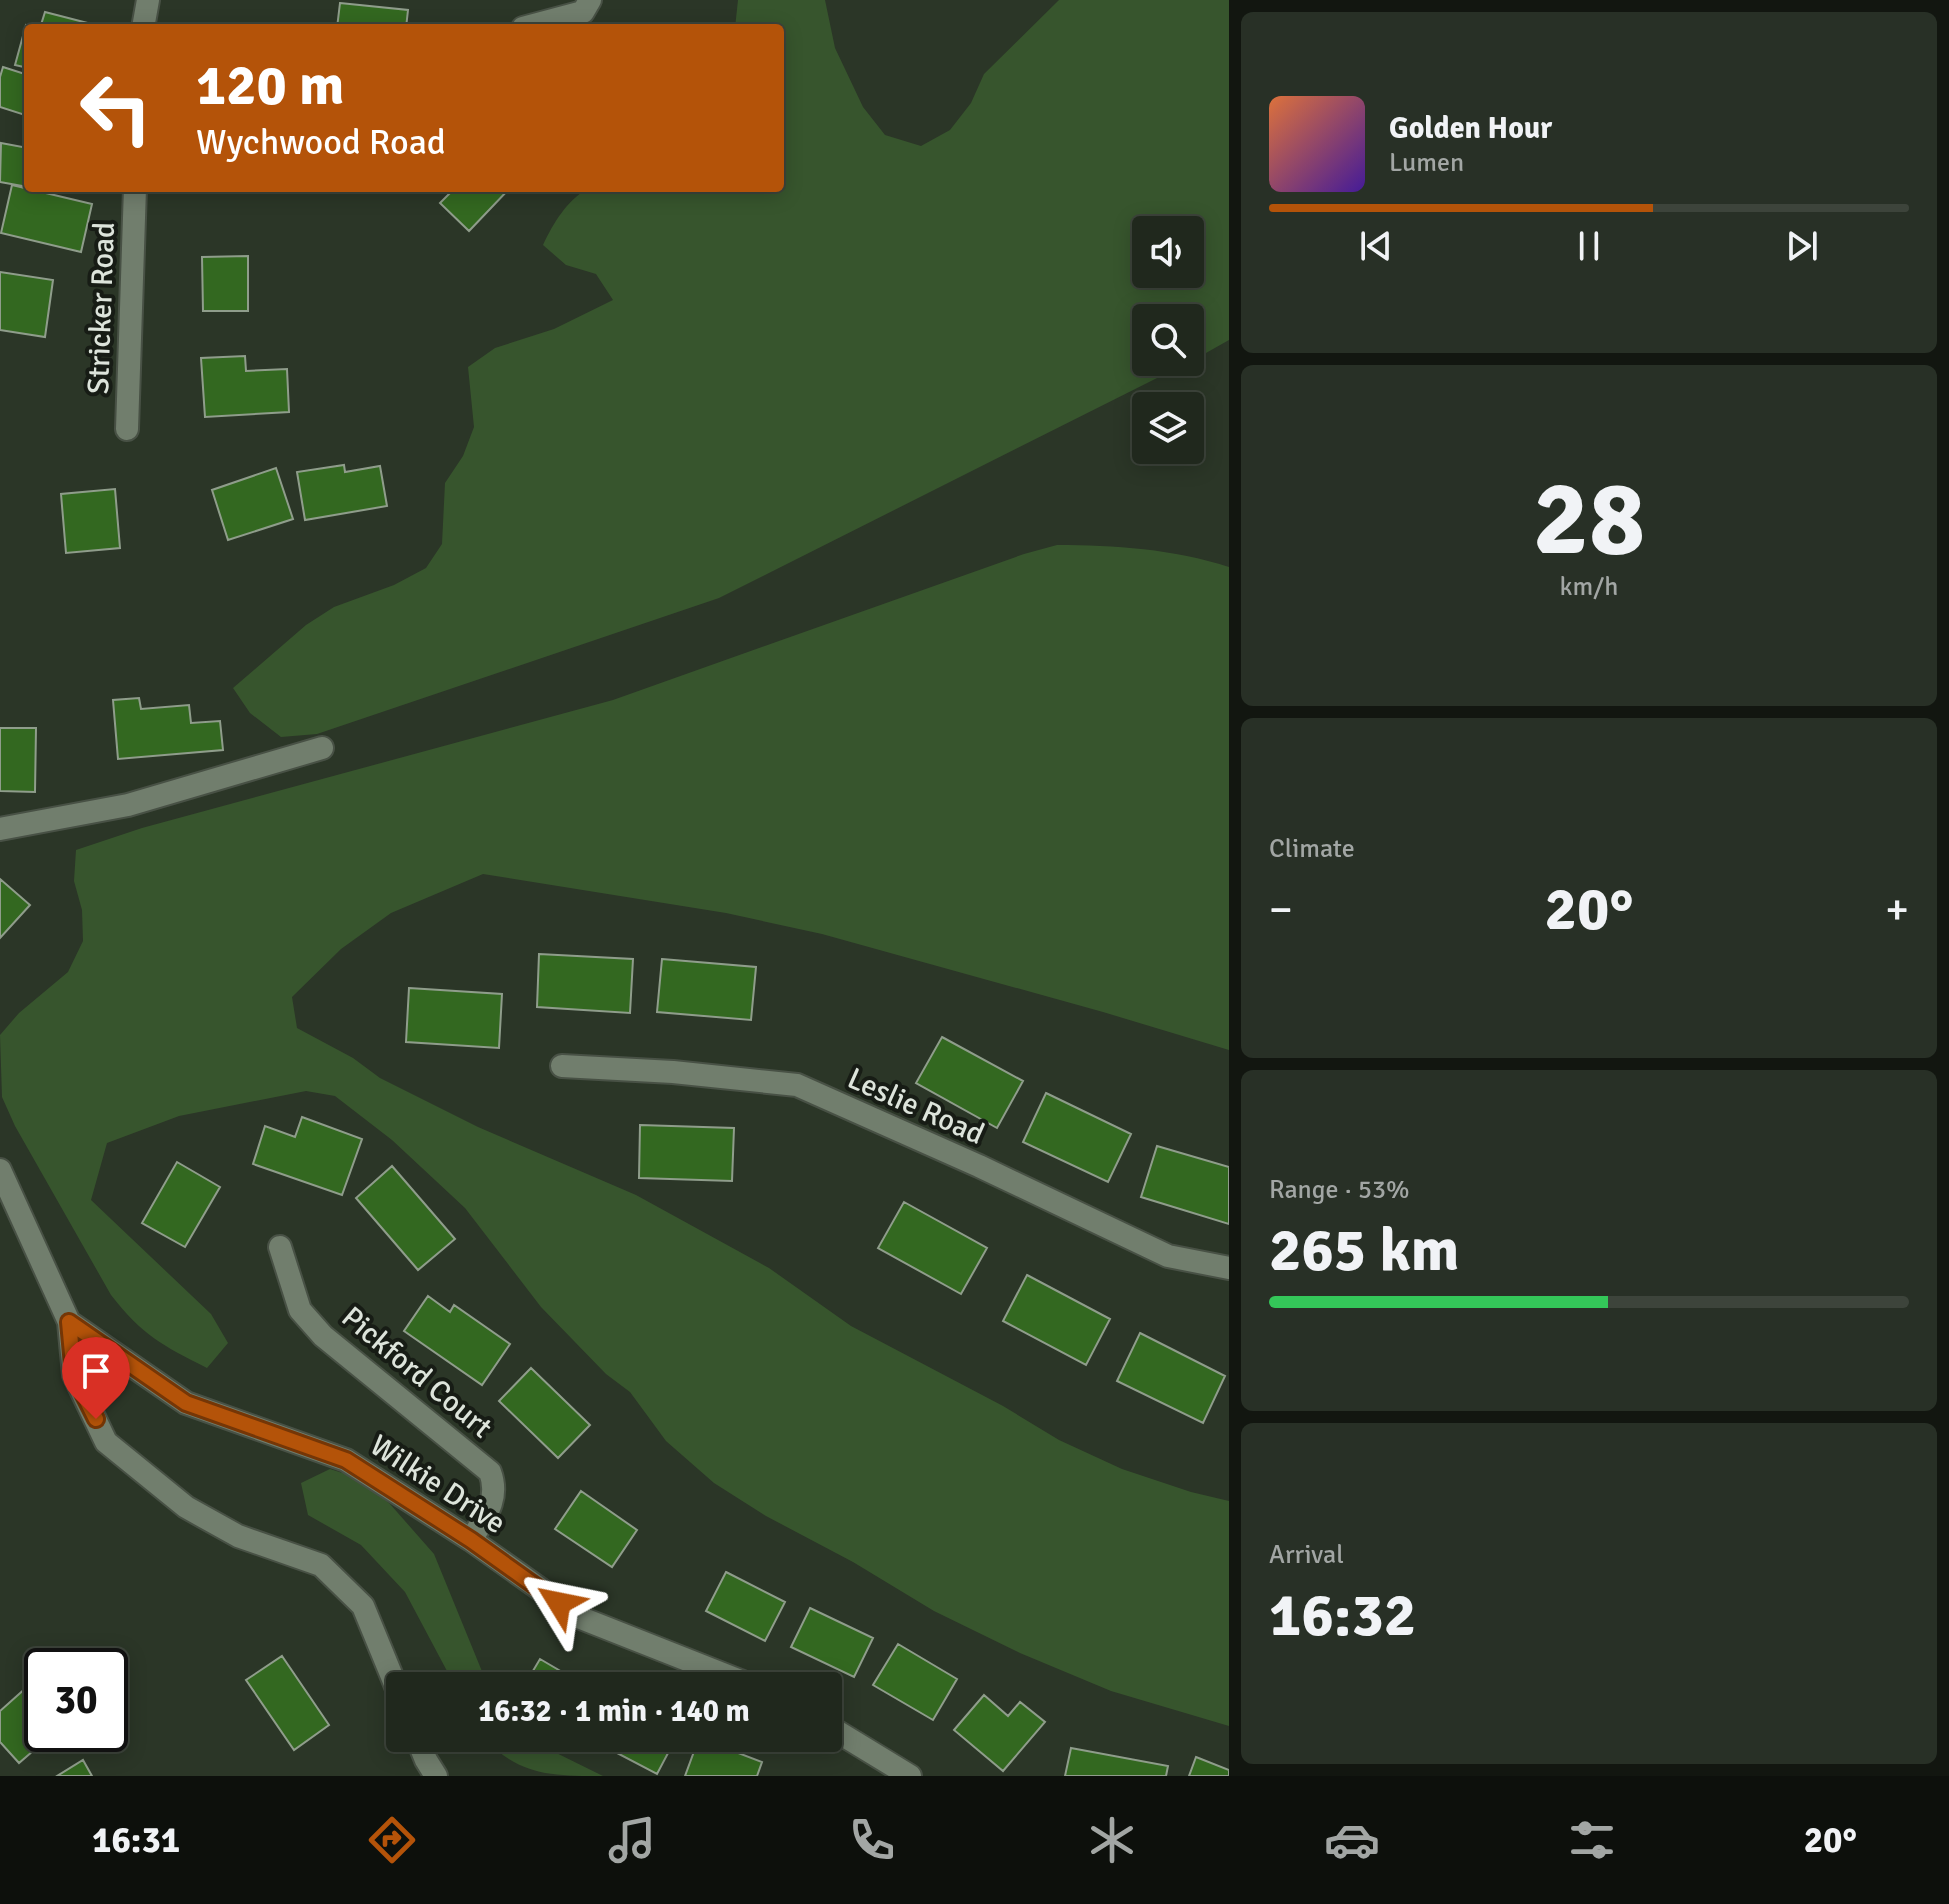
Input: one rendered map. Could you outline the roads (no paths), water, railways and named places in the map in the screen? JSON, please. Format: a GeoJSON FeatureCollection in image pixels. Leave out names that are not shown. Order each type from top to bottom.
{"type":"FeatureCollection","features":[{"type":"Feature","properties":{"kind":"street"},"geometry":{"type":"LineString","coordinates":[[144,24],[148,0]]}},
{"type":"Feature","properties":{"kind":"street"},"geometry":{"type":"LineString","coordinates":[[538,24],[583,12],[590,0]]}},
{"type":"Feature","properties":{"kind":"street","name":"Stricker Road"},"geometry":{"type":"LineString","coordinates":[[127,429],[135,192]]}},
{"type":"Feature","properties":{"kind":"street"},"geometry":{"type":"LineString","coordinates":[[0,829],[128,805],[322,748]]}},
{"type":"Feature","properties":{"kind":"street","name":"Leslie Road"},"geometry":{"type":"LineString","coordinates":[[562,1066],[673,1072],[797,1085],[979,1166],[1168,1256],[1229,1268]]}},
{"type":"Feature","properties":{"kind":"street"},"geometry":{"type":"LineString","coordinates":[[0,1170],[69,1322],[74,1375],[106,1442],[186,1507],[238,1536],[321,1565],[363,1606],[390,1672]]}},
{"type":"Feature","properties":{"kind":"street","name":"Pickford Court"},"geometry":{"type":"LineString","coordinates":[[280,1247],[300,1310],[323,1336],[490,1472],[495,1484],[494,1502],[471,1540]]}},
{"type":"Feature","properties":{"kind":"street","name":"Wilkie Drive"},"geometry":{"type":"LineString","coordinates":[[69,1322],[186,1403],[346,1460],[471,1540],[581,1618],[718,1672]]}},
{"type":"Feature","properties":{"kind":"street"},"geometry":{"type":"LineString","coordinates":[[842,1735],[910,1776]]}},
{"type":"Feature","properties":{"kind":"street"},"geometry":{"type":"LineString","coordinates":[[423,1752],[436,1776]]}}]}
